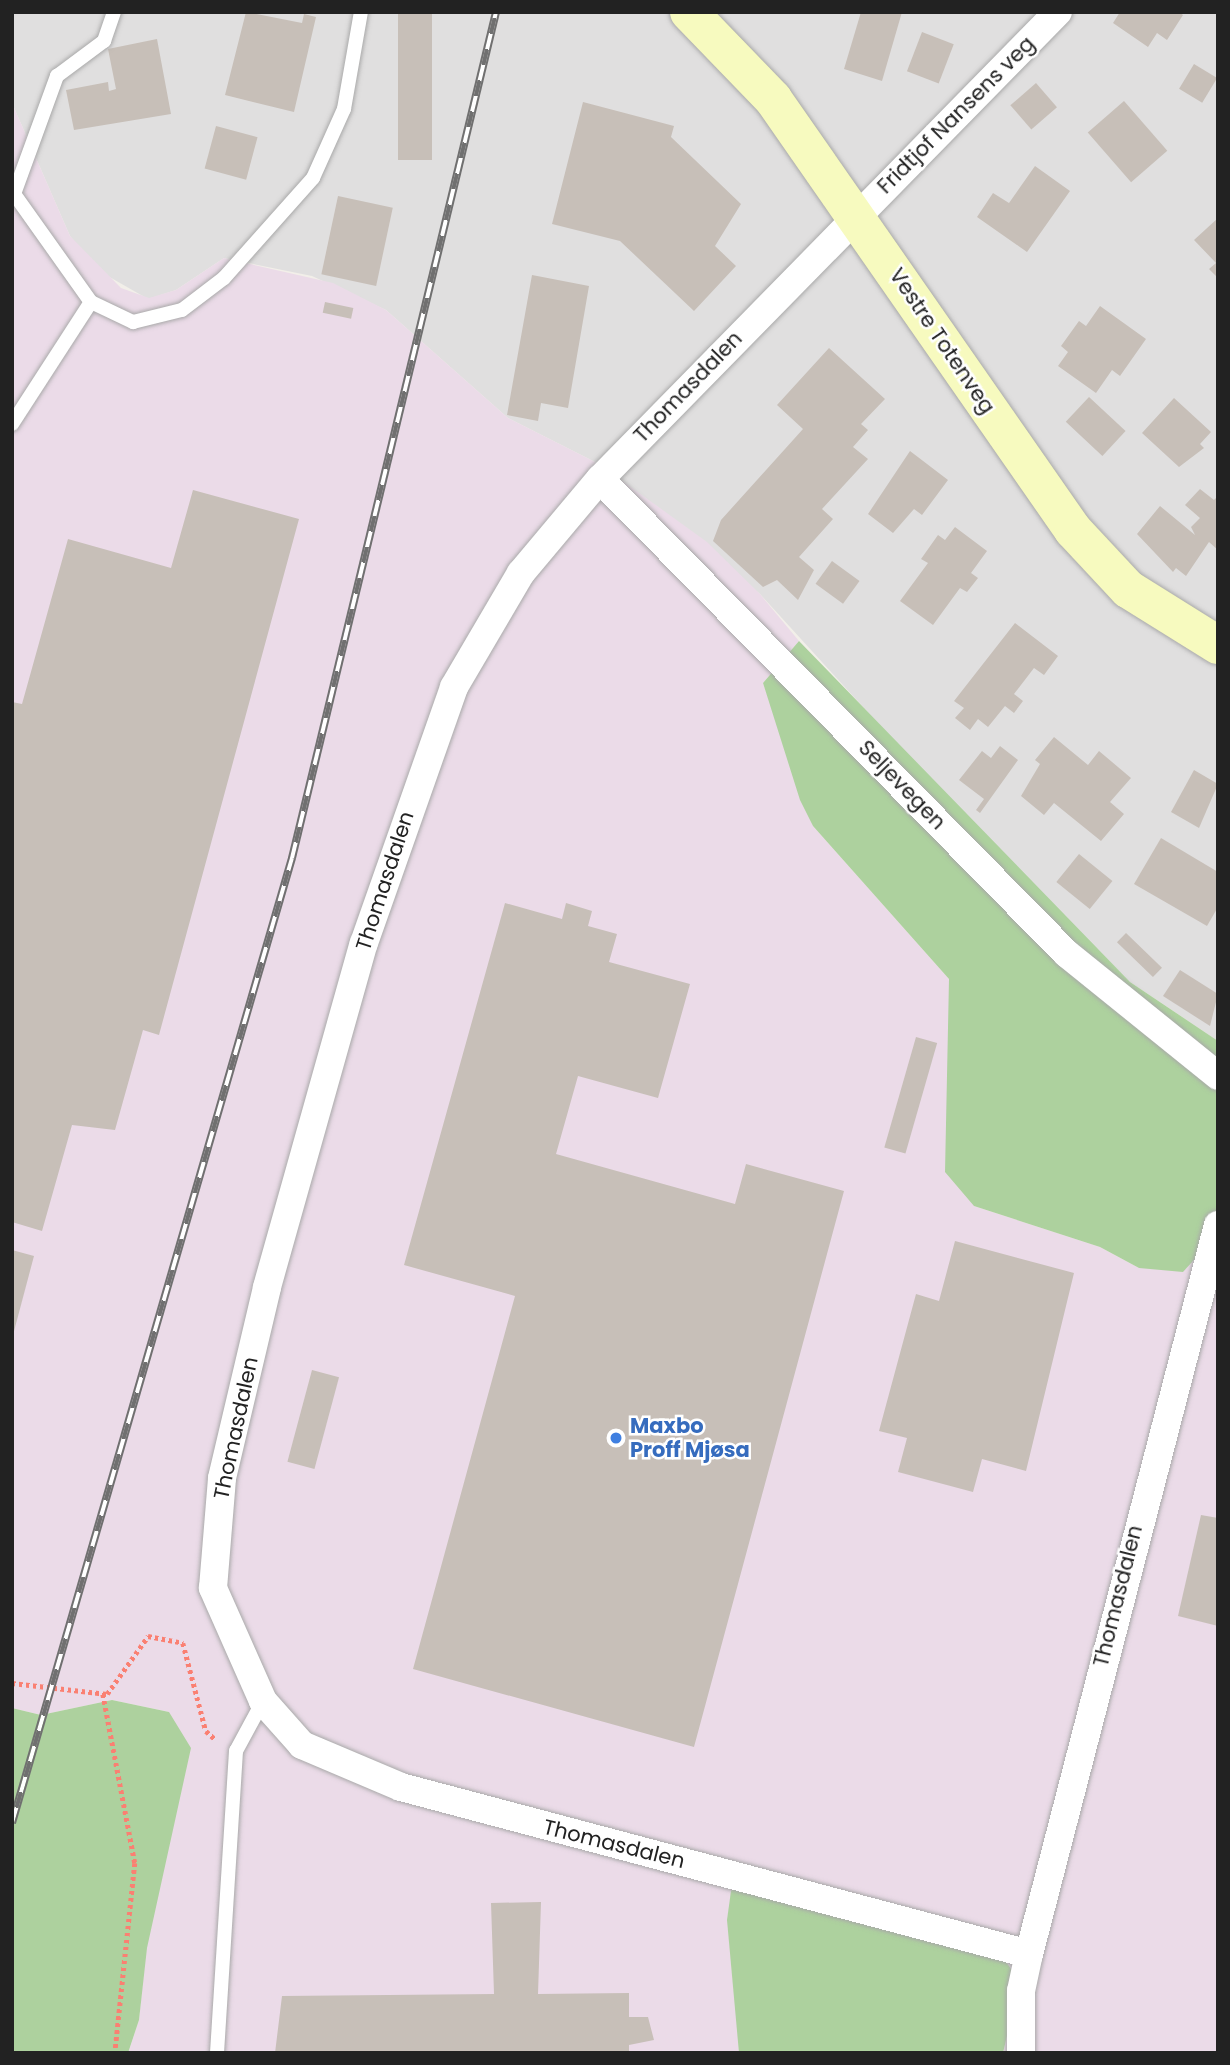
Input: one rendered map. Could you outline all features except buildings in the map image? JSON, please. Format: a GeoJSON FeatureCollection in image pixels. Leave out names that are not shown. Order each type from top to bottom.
{"type":"FeatureCollection","features":[{"type":"Feature","properties":{"kind":"main road","name":"Vestre Totenveg"},"geometry":{"type":"LineString","coordinates":[[689,12],[773,99],[1073,530],[1128,589],[1218,645]]}},
{"type":"Feature","properties":{"kind":"street","name":"Fridtjof Nansens veg"},"geometry":{"type":"LineString","coordinates":[[855,218],[1058,12]]}},
{"type":"Feature","properties":{"kind":"street","name":"Thomasdalen"},"geometry":{"type":"LineString","coordinates":[[855,218],[600,479],[521,573],[454,687],[364,943],[267,1287],[222,1478],[213,1588],[263,1701],[302,1745],[401,1787],[1029,1954],[1218,1225]]}},
{"type":"Feature","properties":{"kind":"street","name":"Seljevegen"},"geometry":{"type":"LineString","coordinates":[[600,479],[1067,954],[1218,1076]]}},
{"type":"Feature","properties":{"kind":"street"},"geometry":{"type":"LineString","coordinates":[[1021,2053],[1021,1991],[1029,1954]]}},
{"type":"Feature","properties":{"kind":"lane"},"geometry":{"type":"LineString","coordinates":[[114,12],[104,41],[57,76],[13,193],[91,302],[115,317],[150,322],[182,310],[224,278],[313,178],[331,145],[344,109],[361,12]]}},
{"type":"Feature","properties":{"kind":"lane"},"geometry":{"type":"LineString","coordinates":[[12,424],[91,302]]}},
{"type":"Feature","properties":{"kind":"lane"},"geometry":{"type":"LineString","coordinates":[[217,2053],[236,1751],[263,1701]]}},
{"type":"Feature","properties":{"kind":"path"},"geometry":{"type":"LineString","coordinates":[[115,2053],[135,1863],[103,1694],[148,1636],[183,1643],[206,1731],[236,1751]]}},
{"type":"Feature","properties":{"kind":"path"},"geometry":{"type":"LineString","coordinates":[[12,1683],[103,1694]]}},
{"type":"Feature","properties":{"kind":"shaded area"},"geometry":{"type":"Polygon","coordinates":[[[12,12],[1218,12],[1218,1041],[1130,982],[925,775],[760,594],[599,464],[508,418],[386,310],[312,276],[224,258],[176,290],[148,299],[99,271],[70,236],[12,103],[12,12]]]}},
{"type":"Feature","properties":{"kind":"shaded area"},"geometry":{"type":"Polygon","coordinates":[[[12,103],[70,236],[121,288],[149,298],[176,290],[224,258],[333,283],[386,310],[508,418],[599,464],[707,542],[760,594],[799,641],[763,683],[813,826],[949,979],[974,1206],[1100,1247],[1139,1268],[1202,1251],[1218,1206],[1218,2053],[1003,2053],[1015,2001],[738,2010],[739,2053],[128,2053],[139,2020],[169,1712],[112,1700],[41,1715],[12,1708],[12,103]]]}},
{"type":"Feature","properties":{"kind":"green space"},"geometry":{"type":"Polygon","coordinates":[[[799,641],[1130,982],[1218,1041],[1218,1206],[1202,1251],[1183,1272],[1139,1268],[1100,1247],[974,1206],[945,1172],[949,979],[813,826],[800,800],[763,683],[799,641]]]}},
{"type":"Feature","properties":{"kind":"green space"},"geometry":{"type":"Polygon","coordinates":[[[112,1700],[169,1712],[191,1748],[147,1948],[139,2020],[128,2053],[12,2053],[12,1708],[41,1715],[112,1700]]]}},
{"type":"Feature","properties":{"kind":"green space"},"geometry":{"type":"Polygon","coordinates":[[[740,1880],[996,1947],[1013,1972],[1015,2001],[1003,2053],[739,2053],[727,1920],[731,1891],[740,1880]]]}},
{"type":"Feature","properties":{"kind":"railway"},"geometry":{"type":"LineString","coordinates":[[12,1823],[292,858],[496,12]]}},
{"type":"Feature","properties":{"kind":"place","name":"Maxbo Proff Mjøsa"},"geometry":{"type":"Point","coordinates":[616,1438]}}]}
